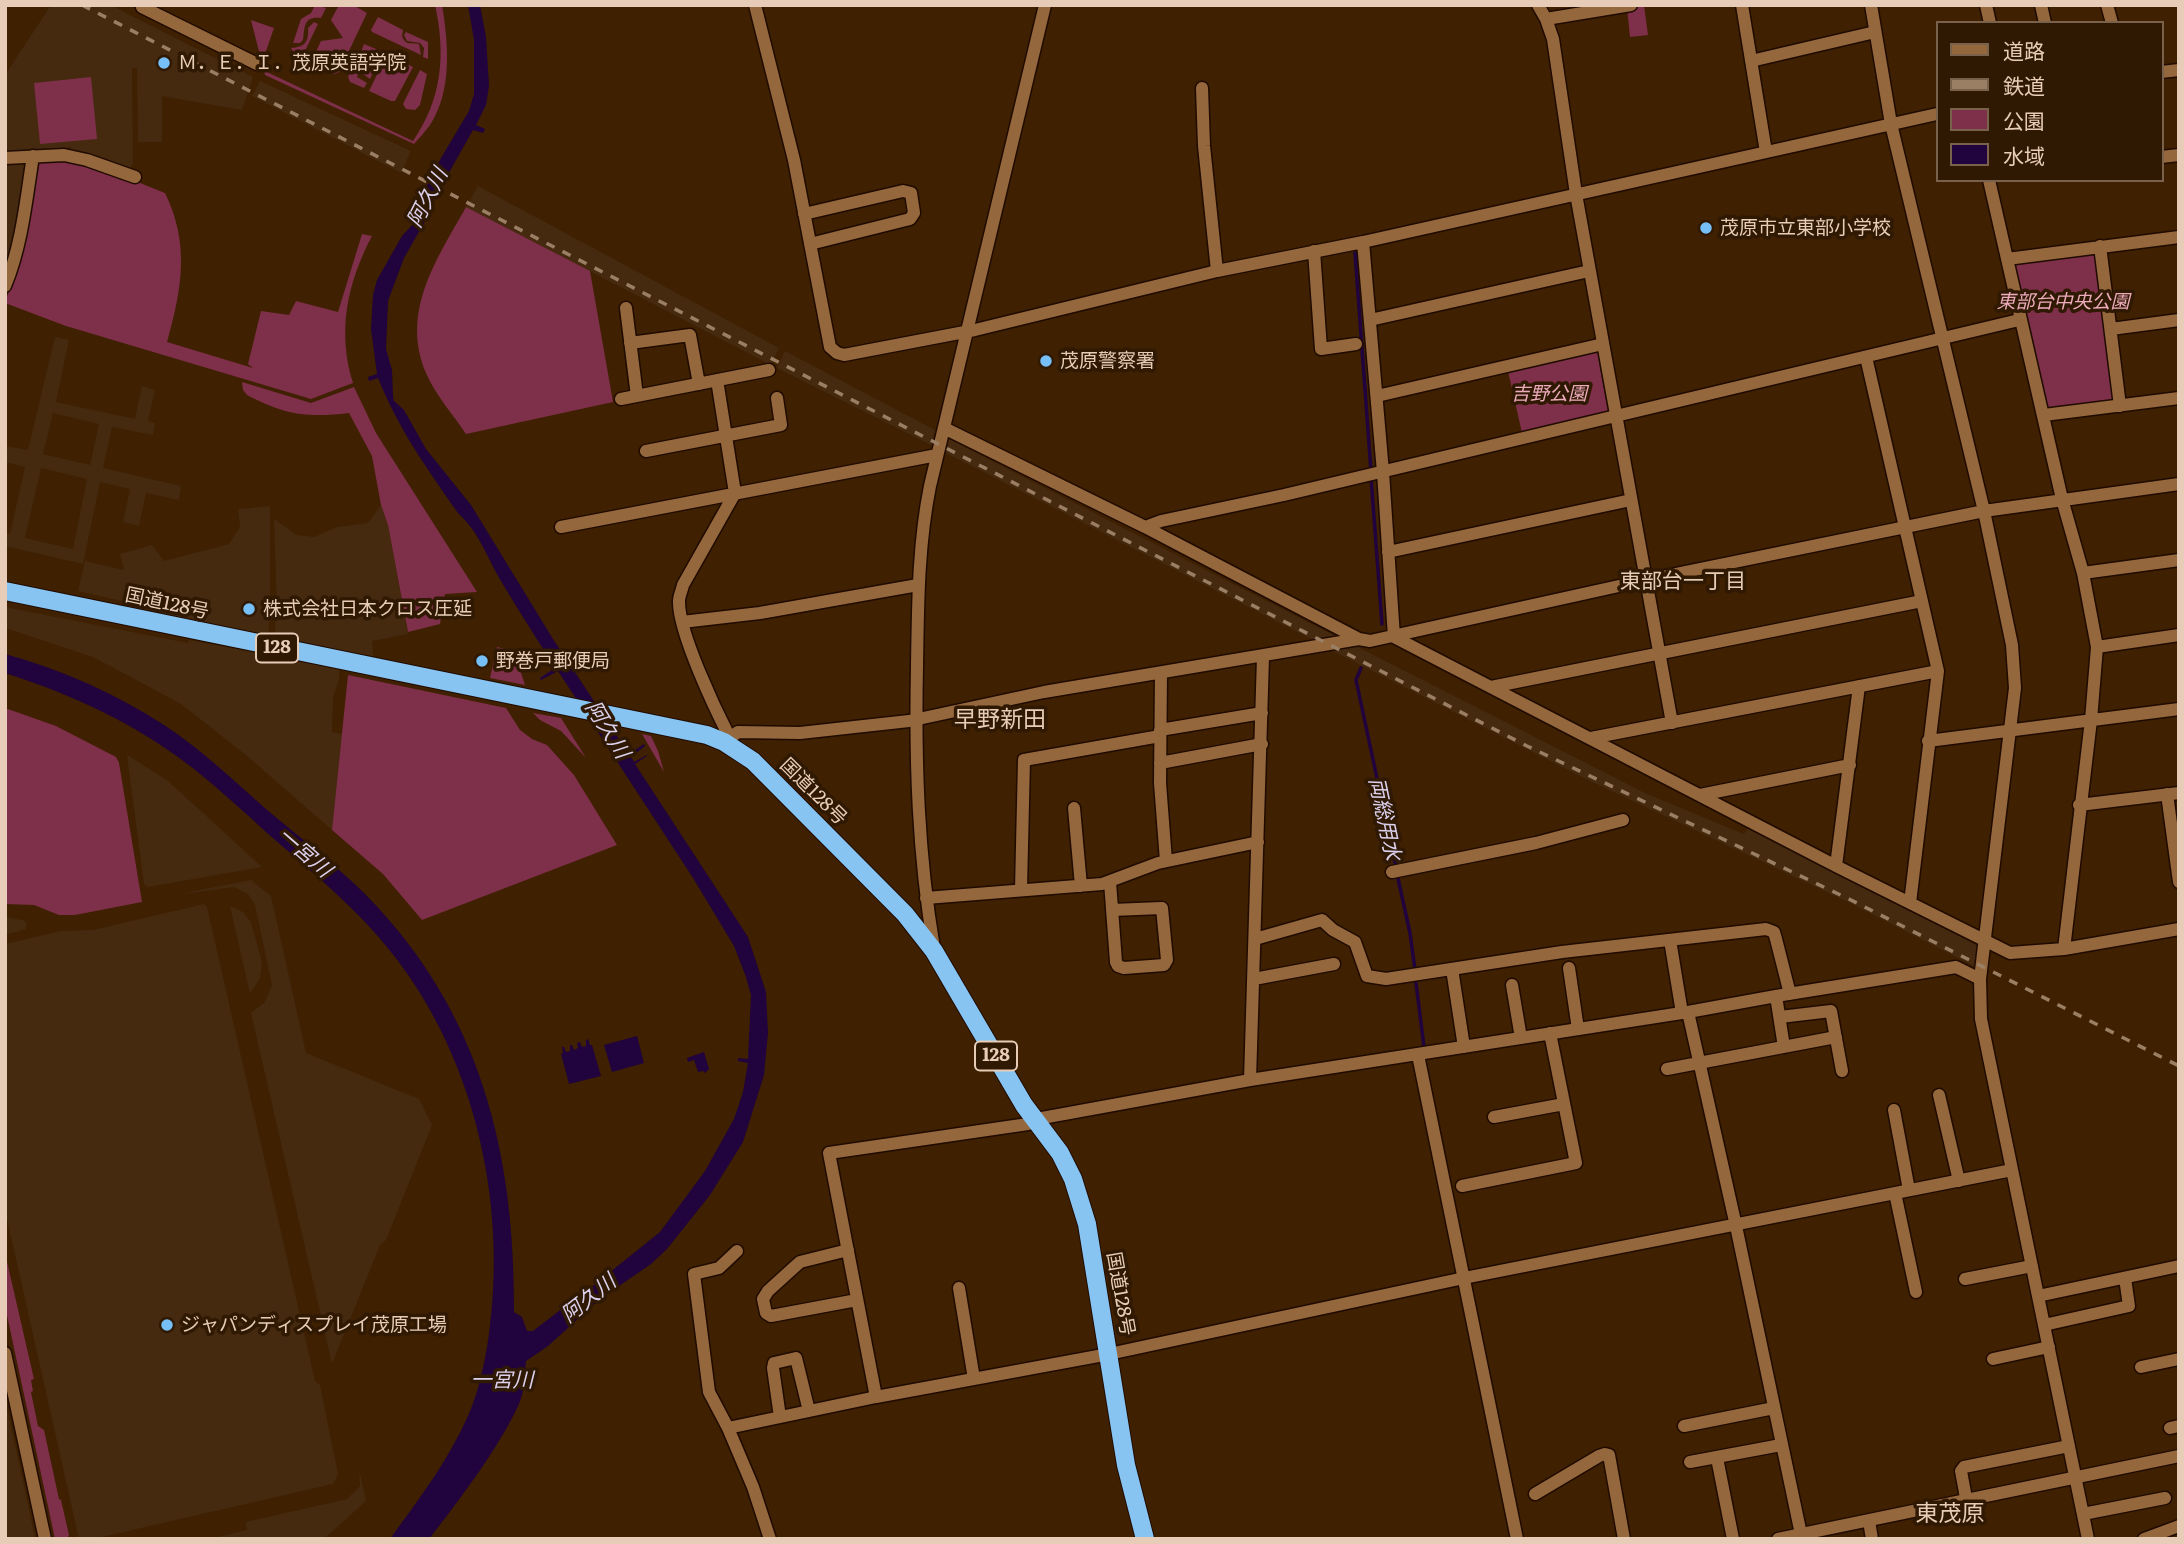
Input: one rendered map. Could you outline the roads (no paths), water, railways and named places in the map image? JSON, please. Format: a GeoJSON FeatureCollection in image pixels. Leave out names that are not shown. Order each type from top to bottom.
{"type":"FeatureCollection","features":[{"type":"Feature","properties":{"kind":"highway","name":"国道128号"},"geometry":{"type":"LineString","coordinates":[[5,591],[707,735],[727,740],[753,761],[905,914],[934,951],[1013,1088],[1060,1153],[1081,1201],[1110,1354],[1126,1465],[1145,1539]]}},
{"type":"Feature","properties":{"kind":"street"},"geometry":{"type":"LineString","coordinates":[[755,5],[794,160],[830,347],[837,354],[844,355],[968,331],[1217,271],[1363,242],[1936,114]]}},
{"type":"Feature","properties":{"kind":"street"},"geometry":{"type":"LineString","coordinates":[[934,951],[926,898],[916,781],[918,585],[924,518],[1045,5]]}},
{"type":"Feature","properties":{"kind":"street"},"geometry":{"type":"LineString","coordinates":[[1538,5],[1553,39],[1589,271],[1672,723]]}},
{"type":"Feature","properties":{"kind":"street"},"geometry":{"type":"LineString","coordinates":[[1546,19],[1631,5]]}},
{"type":"Feature","properties":{"kind":"street"},"geometry":{"type":"LineString","coordinates":[[1742,5],[1766,152]]}},
{"type":"Feature","properties":{"kind":"street"},"geometry":{"type":"LineString","coordinates":[[1871,5],[1891,124],[1984,511],[2015,667],[2012,730],[1980,979],[1981,1019],[2088,1539]]}},
{"type":"Feature","properties":{"kind":"street"},"geometry":{"type":"LineString","coordinates":[[142,7],[257,64]]}},
{"type":"Feature","properties":{"kind":"street"},"geometry":{"type":"LineString","coordinates":[[1751,61],[1875,32]]}},
{"type":"Feature","properties":{"kind":"street"},"geometry":{"type":"LineString","coordinates":[[1202,88],[1204,146],[1217,271]]}},
{"type":"Feature","properties":{"kind":"street"},"geometry":{"type":"LineString","coordinates":[[5,158],[64,155],[135,177]]}},
{"type":"Feature","properties":{"kind":"street"},"geometry":{"type":"LineString","coordinates":[[5,286],[22,232],[33,156]]}},
{"type":"Feature","properties":{"kind":"street"},"geometry":{"type":"LineString","coordinates":[[1989,182],[2019,320],[2045,415],[2062,499],[2083,573],[2097,647],[2064,948]]}},
{"type":"Feature","properties":{"kind":"street"},"geometry":{"type":"LineString","coordinates":[[804,215],[903,191],[911,193],[914,213],[910,219],[810,244]]}},
{"type":"Feature","properties":{"kind":"street"},"geometry":{"type":"LineString","coordinates":[[2007,259],[2179,236]]}},
{"type":"Feature","properties":{"kind":"street"},"geometry":{"type":"LineString","coordinates":[[1363,242],[1394,637]]}},
{"type":"Feature","properties":{"kind":"street"},"geometry":{"type":"LineString","coordinates":[[2100,246],[2120,406]]}},
{"type":"Feature","properties":{"kind":"street"},"geometry":{"type":"LineString","coordinates":[[1314,251],[1321,349],[1356,344]]}},
{"type":"Feature","properties":{"kind":"street"},"geometry":{"type":"LineString","coordinates":[[1370,320],[1589,271]]}},
{"type":"Feature","properties":{"kind":"street"},"geometry":{"type":"LineString","coordinates":[[626,309],[637,396]]}},
{"type":"Feature","properties":{"kind":"street"},"geometry":{"type":"LineString","coordinates":[[1145,527],[1161,521],[1383,472],[2019,320]]}},
{"type":"Feature","properties":{"kind":"street"},"geometry":{"type":"LineString","coordinates":[[2111,329],[2179,320]]}},
{"type":"Feature","properties":{"kind":"street"},"geometry":{"type":"LineString","coordinates":[[630,343],[690,335],[699,384]]}},
{"type":"Feature","properties":{"kind":"street"},"geometry":{"type":"LineString","coordinates":[[1377,396],[1603,344]]}},
{"type":"Feature","properties":{"kind":"street"},"geometry":{"type":"LineString","coordinates":[[1866,357],[1938,671],[1910,903]]}},
{"type":"Feature","properties":{"kind":"street"},"geometry":{"type":"LineString","coordinates":[[621,399],[769,370]]}},
{"type":"Feature","properties":{"kind":"street"},"geometry":{"type":"LineString","coordinates":[[717,380],[735,493],[683,585],[679,600],[682,622],[727,740],[738,732],[800,733],[916,719],[1044,692],[1359,639]]}},
{"type":"Feature","properties":{"kind":"street"},"geometry":{"type":"LineString","coordinates":[[646,451],[781,425],[777,398]]}},
{"type":"Feature","properties":{"kind":"street"},"geometry":{"type":"LineString","coordinates":[[2045,415],[2179,398]]}},
{"type":"Feature","properties":{"kind":"street"},"geometry":{"type":"LineString","coordinates":[[944,428],[1145,527],[1359,639],[1370,641],[1646,580],[1984,511],[2179,484]]}},
{"type":"Feature","properties":{"kind":"street"},"geometry":{"type":"LineString","coordinates":[[561,527],[937,455]]}},
{"type":"Feature","properties":{"kind":"street"},"geometry":{"type":"LineString","coordinates":[[1388,552],[1631,500]]}},
{"type":"Feature","properties":{"kind":"street"},"geometry":{"type":"LineString","coordinates":[[2083,573],[2179,560]]}},
{"type":"Feature","properties":{"kind":"street"},"geometry":{"type":"LineString","coordinates":[[682,622],[760,613],[918,585]]}},
{"type":"Feature","properties":{"kind":"street"},"geometry":{"type":"LineString","coordinates":[[1491,687],[1922,601]]}},
{"type":"Feature","properties":{"kind":"street"},"geometry":{"type":"LineString","coordinates":[[2097,647],[2179,635]]}},
{"type":"Feature","properties":{"kind":"street"},"geometry":{"type":"LineString","coordinates":[[1394,637],[1985,943],[2011,953],[2064,948],[2179,929]]}},
{"type":"Feature","properties":{"kind":"street"},"geometry":{"type":"LineString","coordinates":[[1250,1080],[1263,657]]}},
{"type":"Feature","properties":{"kind":"street"},"geometry":{"type":"LineString","coordinates":[[1591,738],[1938,671]]}},
{"type":"Feature","properties":{"kind":"street"},"geometry":{"type":"LineString","coordinates":[[1161,673],[1160,763],[1166,861]]}},
{"type":"Feature","properties":{"kind":"street"},"geometry":{"type":"LineString","coordinates":[[1836,866],[1858,686]]}},
{"type":"Feature","properties":{"kind":"street"},"geometry":{"type":"LineString","coordinates":[[1928,741],[2179,709]]}},
{"type":"Feature","properties":{"kind":"street"},"geometry":{"type":"LineString","coordinates":[[1021,889],[1024,760],[1262,713]]}},
{"type":"Feature","properties":{"kind":"street"},"geometry":{"type":"LineString","coordinates":[[1160,763],[1262,744]]}},
{"type":"Feature","properties":{"kind":"street"},"geometry":{"type":"LineString","coordinates":[[1700,795],[1850,765]]}},
{"type":"Feature","properties":{"kind":"street"},"geometry":{"type":"LineString","coordinates":[[2079,805],[2173,793],[2179,882]]}},
{"type":"Feature","properties":{"kind":"street"},"geometry":{"type":"LineString","coordinates":[[1074,808],[1081,886]]}},
{"type":"Feature","properties":{"kind":"street"},"geometry":{"type":"LineString","coordinates":[[1396,871],[1536,843],[1623,820]]}},
{"type":"Feature","properties":{"kind":"street"},"geometry":{"type":"LineString","coordinates":[[926,898],[1110,882],[1166,861],[1258,842]]}},
{"type":"Feature","properties":{"kind":"street"},"geometry":{"type":"LineString","coordinates":[[1110,882],[1112,910],[1118,966],[1124,968],[1164,965],[1167,960],[1162,908],[1112,910]]}},
{"type":"Feature","properties":{"kind":"street"},"geometry":{"type":"LineString","coordinates":[[1255,939],[1322,920],[1354,942],[1367,976],[1386,979],[1588,948],[1766,929],[1774,933],[1790,994]]}},
{"type":"Feature","properties":{"kind":"street"},"geometry":{"type":"LineString","coordinates":[[1670,940],[1685,1013],[1700,1062],[1801,1536]]}},
{"type":"Feature","properties":{"kind":"street"},"geometry":{"type":"LineString","coordinates":[[1254,979],[1334,964]]}},
{"type":"Feature","properties":{"kind":"street"},"geometry":{"type":"LineString","coordinates":[[876,1397],[829,1153],[1035,1121],[1250,1080],[1685,1013],[1955,967],[1980,979]]}},
{"type":"Feature","properties":{"kind":"street"},"geometry":{"type":"LineString","coordinates":[[1569,968],[1578,1029]]}},
{"type":"Feature","properties":{"kind":"street"},"geometry":{"type":"LineString","coordinates":[[1452,969],[1464,1047]]}},
{"type":"Feature","properties":{"kind":"street"},"geometry":{"type":"LineString","coordinates":[[1512,985],[1521,1038]]}},
{"type":"Feature","properties":{"kind":"street"},"geometry":{"type":"LineString","coordinates":[[1776,996],[1784,1046]]}},
{"type":"Feature","properties":{"kind":"street"},"geometry":{"type":"LineString","coordinates":[[1780,1017],[1831,1011],[1842,1071]]}},
{"type":"Feature","properties":{"kind":"street"},"geometry":{"type":"LineString","coordinates":[[1462,1186],[1576,1163],[1550,1033]]}},
{"type":"Feature","properties":{"kind":"street"},"geometry":{"type":"LineString","coordinates":[[1667,1069],[1836,1037]]}},
{"type":"Feature","properties":{"kind":"street"},"geometry":{"type":"LineString","coordinates":[[1418,1055],[1517,1539]]}},
{"type":"Feature","properties":{"kind":"street"},"geometry":{"type":"LineString","coordinates":[[1939,1095],[1959,1181]]}},
{"type":"Feature","properties":{"kind":"street"},"geometry":{"type":"LineString","coordinates":[[1494,1117],[1564,1104]]}},
{"type":"Feature","properties":{"kind":"street"},"geometry":{"type":"LineString","coordinates":[[1894,1110],[1909,1190]]}},
{"type":"Feature","properties":{"kind":"street"},"geometry":{"type":"LineString","coordinates":[[728,1428],[876,1397],[1110,1354],[1464,1278],[2012,1170]]}},
{"type":"Feature","properties":{"kind":"street"},"geometry":{"type":"LineString","coordinates":[[1895,1193],[1916,1292]]}},
{"type":"Feature","properties":{"kind":"street"},"geometry":{"type":"LineString","coordinates":[[848,1250],[800,1262],[768,1291],[764,1299],[766,1313],[771,1316],[858,1300]]}},
{"type":"Feature","properties":{"kind":"street"},"geometry":{"type":"LineString","coordinates":[[680,1272],[682,1275],[694,1274],[719,1268],[737,1251]]}},
{"type":"Feature","properties":{"kind":"street"},"geometry":{"type":"LineString","coordinates":[[1965,1279],[2032,1266]]}},
{"type":"Feature","properties":{"kind":"street"},"geometry":{"type":"LineString","coordinates":[[2038,1296],[2178,1270]]}},
{"type":"Feature","properties":{"kind":"street"},"geometry":{"type":"LineString","coordinates":[[694,1274],[709,1392],[728,1428],[753,1487],[770,1539]]}},
{"type":"Feature","properties":{"kind":"street"},"geometry":{"type":"LineString","coordinates":[[2044,1325],[2129,1306],[2125,1278]]}},
{"type":"Feature","properties":{"kind":"street"},"geometry":{"type":"LineString","coordinates":[[959,1288],[974,1379]]}},
{"type":"Feature","properties":{"kind":"street"},"geometry":{"type":"LineString","coordinates":[[1993,1359],[2049,1347]]}},
{"type":"Feature","properties":{"kind":"street"},"geometry":{"type":"LineString","coordinates":[[5,1353],[45,1539]]}},
{"type":"Feature","properties":{"kind":"street"},"geometry":{"type":"LineString","coordinates":[[780,1417],[774,1363],[796,1358],[809,1411]]}},
{"type":"Feature","properties":{"kind":"street"},"geometry":{"type":"LineString","coordinates":[[2141,1367],[2179,1359]]}},
{"type":"Feature","properties":{"kind":"street"},"geometry":{"type":"LineString","coordinates":[[1684,1426],[1774,1408]]}},
{"type":"Feature","properties":{"kind":"street"},"geometry":{"type":"LineString","coordinates":[[1690,1462],[1781,1445]]}},
{"type":"Feature","properties":{"kind":"street"},"geometry":{"type":"LineString","coordinates":[[1966,1498],[1961,1471],[1964,1467],[2069,1446]]}},
{"type":"Feature","properties":{"kind":"street"},"geometry":{"type":"LineString","coordinates":[[1535,1494],[1599,1456],[1609,1455],[1624,1539]]}},
{"type":"Feature","properties":{"kind":"street"},"geometry":{"type":"LineString","coordinates":[[1778,1539],[2179,1456]]}},
{"type":"Feature","properties":{"kind":"street"},"geometry":{"type":"LineString","coordinates":[[1717,1458],[1733,1539]]}},
{"type":"Feature","properties":{"kind":"street"},"geometry":{"type":"LineString","coordinates":[[2083,1514],[2165,1498]]}},
{"type":"Feature","properties":{"kind":"street"},"geometry":{"type":"LineString","coordinates":[[1869,1521],[1872,1539]]}},
{"type":"Feature","properties":{"kind":"street"},"geometry":{"type":"LineString","coordinates":[[2144,1539],[2179,1526]]}},
{"type":"Feature","properties":{"kind":"water"},"geometry":{"type":"Polygon","coordinates":[[[468,5],[480,5],[486,37],[489,86],[486,105],[476,125],[485,129],[483,133],[473,130],[429,208],[424,223],[404,258],[388,301],[386,349],[392,370],[394,401],[404,410],[426,449],[471,505],[553,639],[629,754],[644,744],[645,746],[631,757],[634,762],[647,755],[635,764],[748,937],[766,992],[768,1033],[764,1075],[743,1142],[710,1195],[667,1249],[651,1264],[600,1299],[548,1346],[526,1361],[522,1393],[511,1420],[478,1473],[429,1539],[390,1539],[460,1433],[478,1386],[489,1334],[493,1235],[489,1186],[479,1136],[465,1088],[446,1042],[423,998],[381,939],[334,892],[231,800],[173,753],[128,725],[80,701],[5,673],[5,654],[88,684],[145,713],[178,734],[342,872],[405,940],[438,987],[464,1036],[484,1088],[498,1141],[507,1196],[513,1253],[514,1312],[522,1317],[527,1331],[533,1331],[660,1232],[705,1171],[734,1119],[743,1092],[748,1063],[738,1061],[738,1058],[748,1059],[751,995],[746,977],[734,946],[693,878],[558,671],[541,680],[540,678],[555,668],[477,537],[414,448],[378,378],[369,381],[368,377],[377,374],[371,329],[373,295],[377,280],[402,236],[415,222],[420,199],[469,111],[474,94],[474,40],[468,5]]]}},
{"type":"Feature","properties":{"kind":"water"},"geometry":{"type":"Polygon","coordinates":[[[637,1036],[644,1063],[612,1072],[604,1045],[637,1036]]]}},
{"type":"Feature","properties":{"kind":"water"},"geometry":{"type":"Polygon","coordinates":[[[588,1039],[601,1076],[569,1084],[561,1054],[562,1047],[566,1052],[570,1051],[572,1045],[574,1050],[580,1042],[582,1047],[586,1046],[588,1039]]]}},
{"type":"Feature","properties":{"kind":"water"},"geometry":{"type":"Polygon","coordinates":[[[704,1052],[709,1069],[705,1073],[698,1072],[694,1060],[688,1062],[687,1058],[704,1052]]]}},
{"type":"Feature","properties":{"kind":"waterway","name":"両総用水"},"geometry":{"type":"LineString","coordinates":[[1355,253],[1371,471]]}},
{"type":"Feature","properties":{"kind":"waterway","name":"両総用水"},"geometry":{"type":"LineString","coordinates":[[1371,477],[1382,624]]}},
{"type":"Feature","properties":{"kind":"waterway","name":"両総用水"},"geometry":{"type":"LineString","coordinates":[[1361,668],[1356,680],[1396,867]]}},
{"type":"Feature","properties":{"kind":"waterway","name":"両総用水"},"geometry":{"type":"LineString","coordinates":[[1397,874],[1415,970]]}},
{"type":"Feature","properties":{"kind":"waterway","name":"両総用水"},"geometry":{"type":"LineString","coordinates":[[1416,983],[1424,1047]]}},
{"type":"Feature","properties":{"kind":"railway"},"geometry":{"type":"LineString","coordinates":[[82,5],[1527,746],[1849,899],[2179,1066]]}},
{"type":"Feature","properties":{"kind":"place","name":"Ｍ．Ｅ．Ｉ．茂原英語学院"},"geometry":{"type":"Point","coordinates":[164,63]}},
{"type":"Feature","properties":{"kind":"place","name":"茂原市立東部小学校"},"geometry":{"type":"Point","coordinates":[1706,228]}},
{"type":"Feature","properties":{"kind":"place","name":"茂原警察署"},"geometry":{"type":"Point","coordinates":[1046,361]}},
{"type":"Feature","properties":{"kind":"place","name":"株式会社日本クロス圧延"},"geometry":{"type":"Point","coordinates":[249,609]}},
{"type":"Feature","properties":{"kind":"place","name":"野巻戸郵便局"},"geometry":{"type":"Point","coordinates":[482,661]}},
{"type":"Feature","properties":{"kind":"place","name":"ジャパンディスプレイ茂原工場"},"geometry":{"type":"Point","coordinates":[167,1325]}},
{"type":"Feature","properties":{"kind":"district","name":"東部台一丁目"},"geometry":{"type":"Point","coordinates":[1683,582]}},
{"type":"Feature","properties":{"kind":"district","name":"早野新田"},"geometry":{"type":"Point","coordinates":[1000,720]}},
{"type":"Feature","properties":{"kind":"district","name":"東茂原"},"geometry":{"type":"Point","coordinates":[1950,1514]}},
{"type":"Feature","properties":{"kind":"water label","name":"阿久川"},"geometry":{"type":"Point","coordinates":[428,198]}},
{"type":"Feature","properties":{"kind":"water label","name":"阿久川"},"geometry":{"type":"Point","coordinates":[607,730]}},
{"type":"Feature","properties":{"kind":"water label","name":"一宮川"},"geometry":{"type":"Point","coordinates":[304,853]}},
{"type":"Feature","properties":{"kind":"water label","name":"阿久川"},"geometry":{"type":"Point","coordinates":[589,1299]}},
{"type":"Feature","properties":{"kind":"water label","name":"一宮川"},"geometry":{"type":"Point","coordinates":[502,1381]}},
{"type":"Feature","properties":{"kind":"park label","name":"東部台中央公園"},"geometry":{"type":"Point","coordinates":[2063,302]}},
{"type":"Feature","properties":{"kind":"park label","name":"吉野公園"},"geometry":{"type":"Point","coordinates":[1549,394]}}]}
